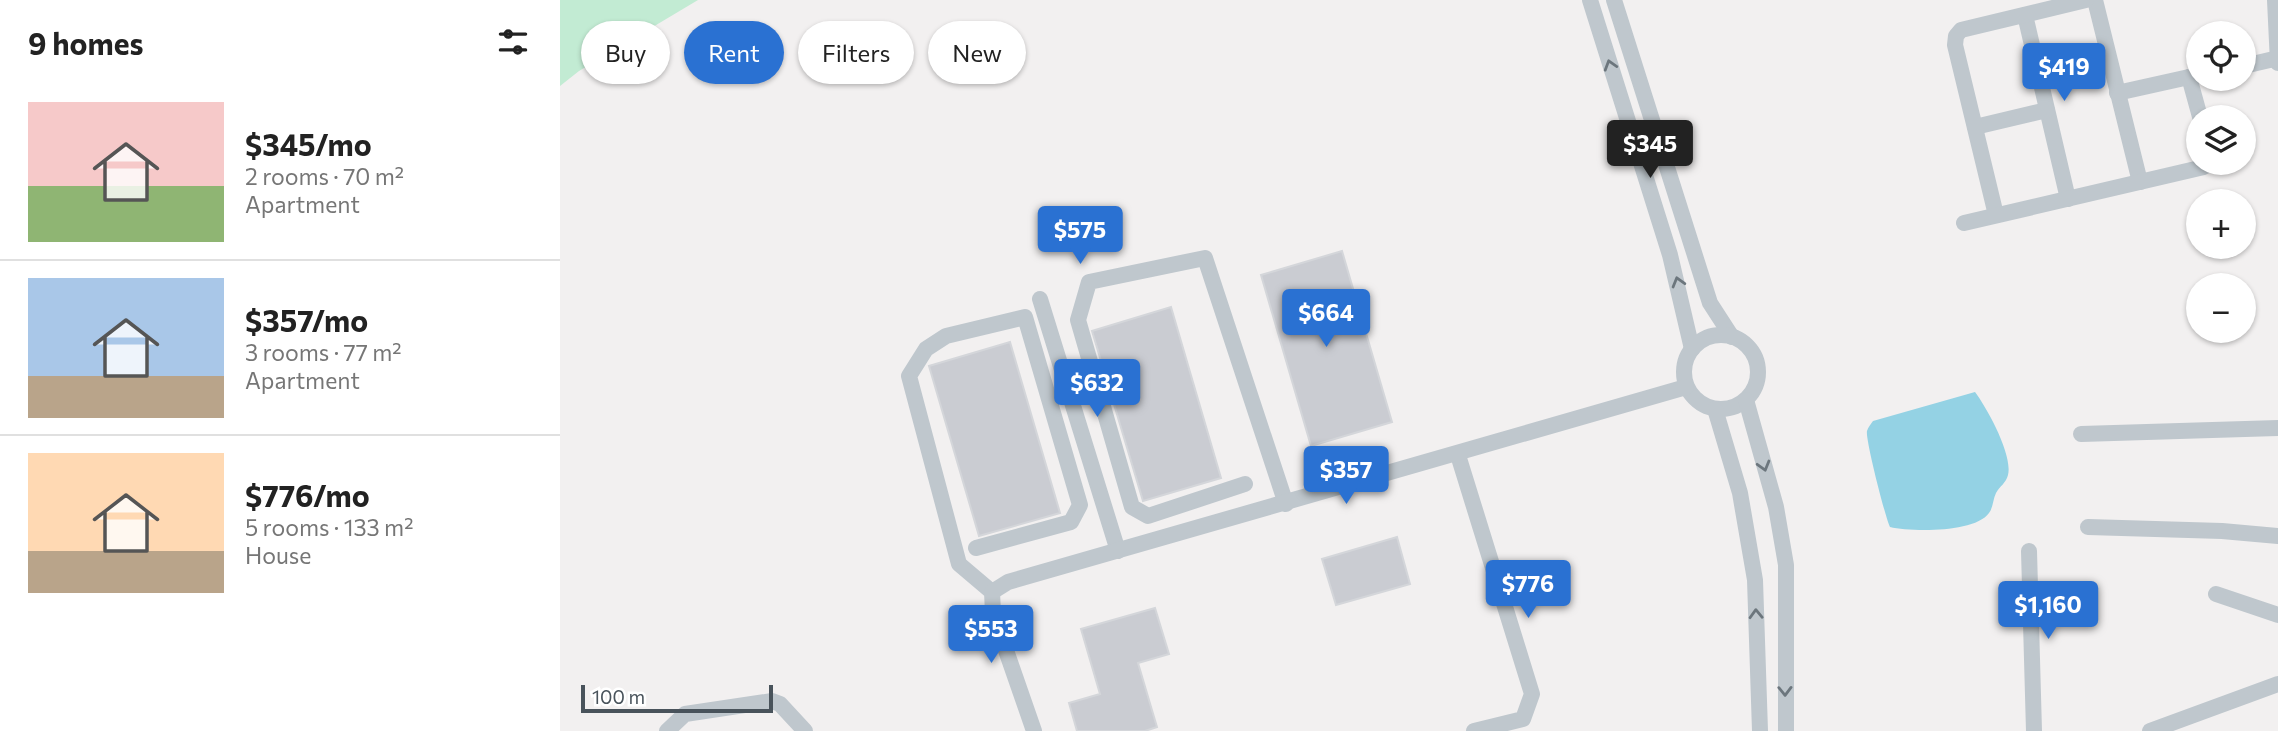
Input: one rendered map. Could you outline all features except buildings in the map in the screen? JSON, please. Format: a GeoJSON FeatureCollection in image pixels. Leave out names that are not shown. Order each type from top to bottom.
{"type":"FeatureCollection","features":[{"type":"Feature","properties":{"kind":"street"},"geometry":{"type":"LineString","coordinates":[[1590,0],[1670,255],[1692,349],[1684,371],[1686,387],[1697,401],[1715,409],[1736,406],[1753,392],[1758,370],[1751,350],[1732,337],[1710,303],[1614,0]]}},
{"type":"Feature","properties":{"kind":"street"},"geometry":{"type":"LineString","coordinates":[[1996,215],[1955,45],[1956,36],[1961,30],[2086,0]]}},
{"type":"Feature","properties":{"kind":"street"},"geometry":{"type":"LineString","coordinates":[[2095,0],[2140,182]]}},
{"type":"Feature","properties":{"kind":"street"},"geometry":{"type":"LineString","coordinates":[[2256,64],[2278,60],[2275,0]]}},
{"type":"Feature","properties":{"kind":"street"},"geometry":{"type":"LineString","coordinates":[[2025,15],[2068,199]]}},
{"type":"Feature","properties":{"kind":"street"},"geometry":{"type":"LineString","coordinates":[[2117,93],[2186,78]]}},
{"type":"Feature","properties":{"kind":"street"},"geometry":{"type":"LineString","coordinates":[[1975,127],[2047,110]]}},
{"type":"Feature","properties":{"kind":"street"},"geometry":{"type":"LineString","coordinates":[[1964,223],[2186,171]]}},
{"type":"Feature","properties":{"kind":"street"},"geometry":{"type":"LineString","coordinates":[[1245,484],[1148,516],[1132,507],[1078,320],[1089,282],[1205,258],[1286,504]]}},
{"type":"Feature","properties":{"kind":"street"},"geometry":{"type":"LineString","coordinates":[[1040,299],[1118,551]]}},
{"type":"Feature","properties":{"kind":"street"},"geometry":{"type":"LineString","coordinates":[[976,548],[1071,522],[1080,506],[1025,317],[946,336],[926,349],[909,376],[960,564],[992,592],[993,613],[1034,731]]}},
{"type":"Feature","properties":{"kind":"street"},"geometry":{"type":"LineString","coordinates":[[1692,349],[1711,337],[1732,337]]}},
{"type":"Feature","properties":{"kind":"street"},"geometry":{"type":"LineString","coordinates":[[992,592],[1009,582],[1458,455],[1686,387]]}},
{"type":"Feature","properties":{"kind":"street"},"geometry":{"type":"LineString","coordinates":[[1745,400],[1776,507],[1786,565],[1786,731]]}},
{"type":"Feature","properties":{"kind":"street"},"geometry":{"type":"LineString","coordinates":[[1715,409],[1740,493],[1755,580],[1760,731]]}},
{"type":"Feature","properties":{"kind":"street"},"geometry":{"type":"LineString","coordinates":[[2081,434],[2278,428]]}},
{"type":"Feature","properties":{"kind":"street"},"geometry":{"type":"LineString","coordinates":[[1458,455],[1532,694],[1523,719],[1474,731]]}},
{"type":"Feature","properties":{"kind":"street"},"geometry":{"type":"LineString","coordinates":[[2088,527],[2222,531],[2278,536]]}},
{"type":"Feature","properties":{"kind":"street"},"geometry":{"type":"LineString","coordinates":[[2029,551],[2034,731]]}},
{"type":"Feature","properties":{"kind":"street"},"geometry":{"type":"LineString","coordinates":[[2216,594],[2278,615]]}},
{"type":"Feature","properties":{"kind":"street"},"geometry":{"type":"LineString","coordinates":[[2150,731],[2278,684]]}},
{"type":"Feature","properties":{"kind":"street"},"geometry":{"type":"LineString","coordinates":[[667,731],[685,714],[772,701],[780,704],[805,731]]}},
{"type":"Feature","properties":{"kind":"green space"},"geometry":{"type":"Polygon","coordinates":[[[560,0],[698,0],[663,21],[581,21],[581,70],[560,86],[560,0]]]}},
{"type":"Feature","properties":{"kind":"water"},"geometry":{"type":"Polygon","coordinates":[[[1975,392],[1998,432],[2009,466],[2007,478],[1996,493],[1989,513],[1982,520],[1957,528],[1912,530],[1890,527],[1869,448],[1869,427],[1873,421],[1975,392]]]}}]}
